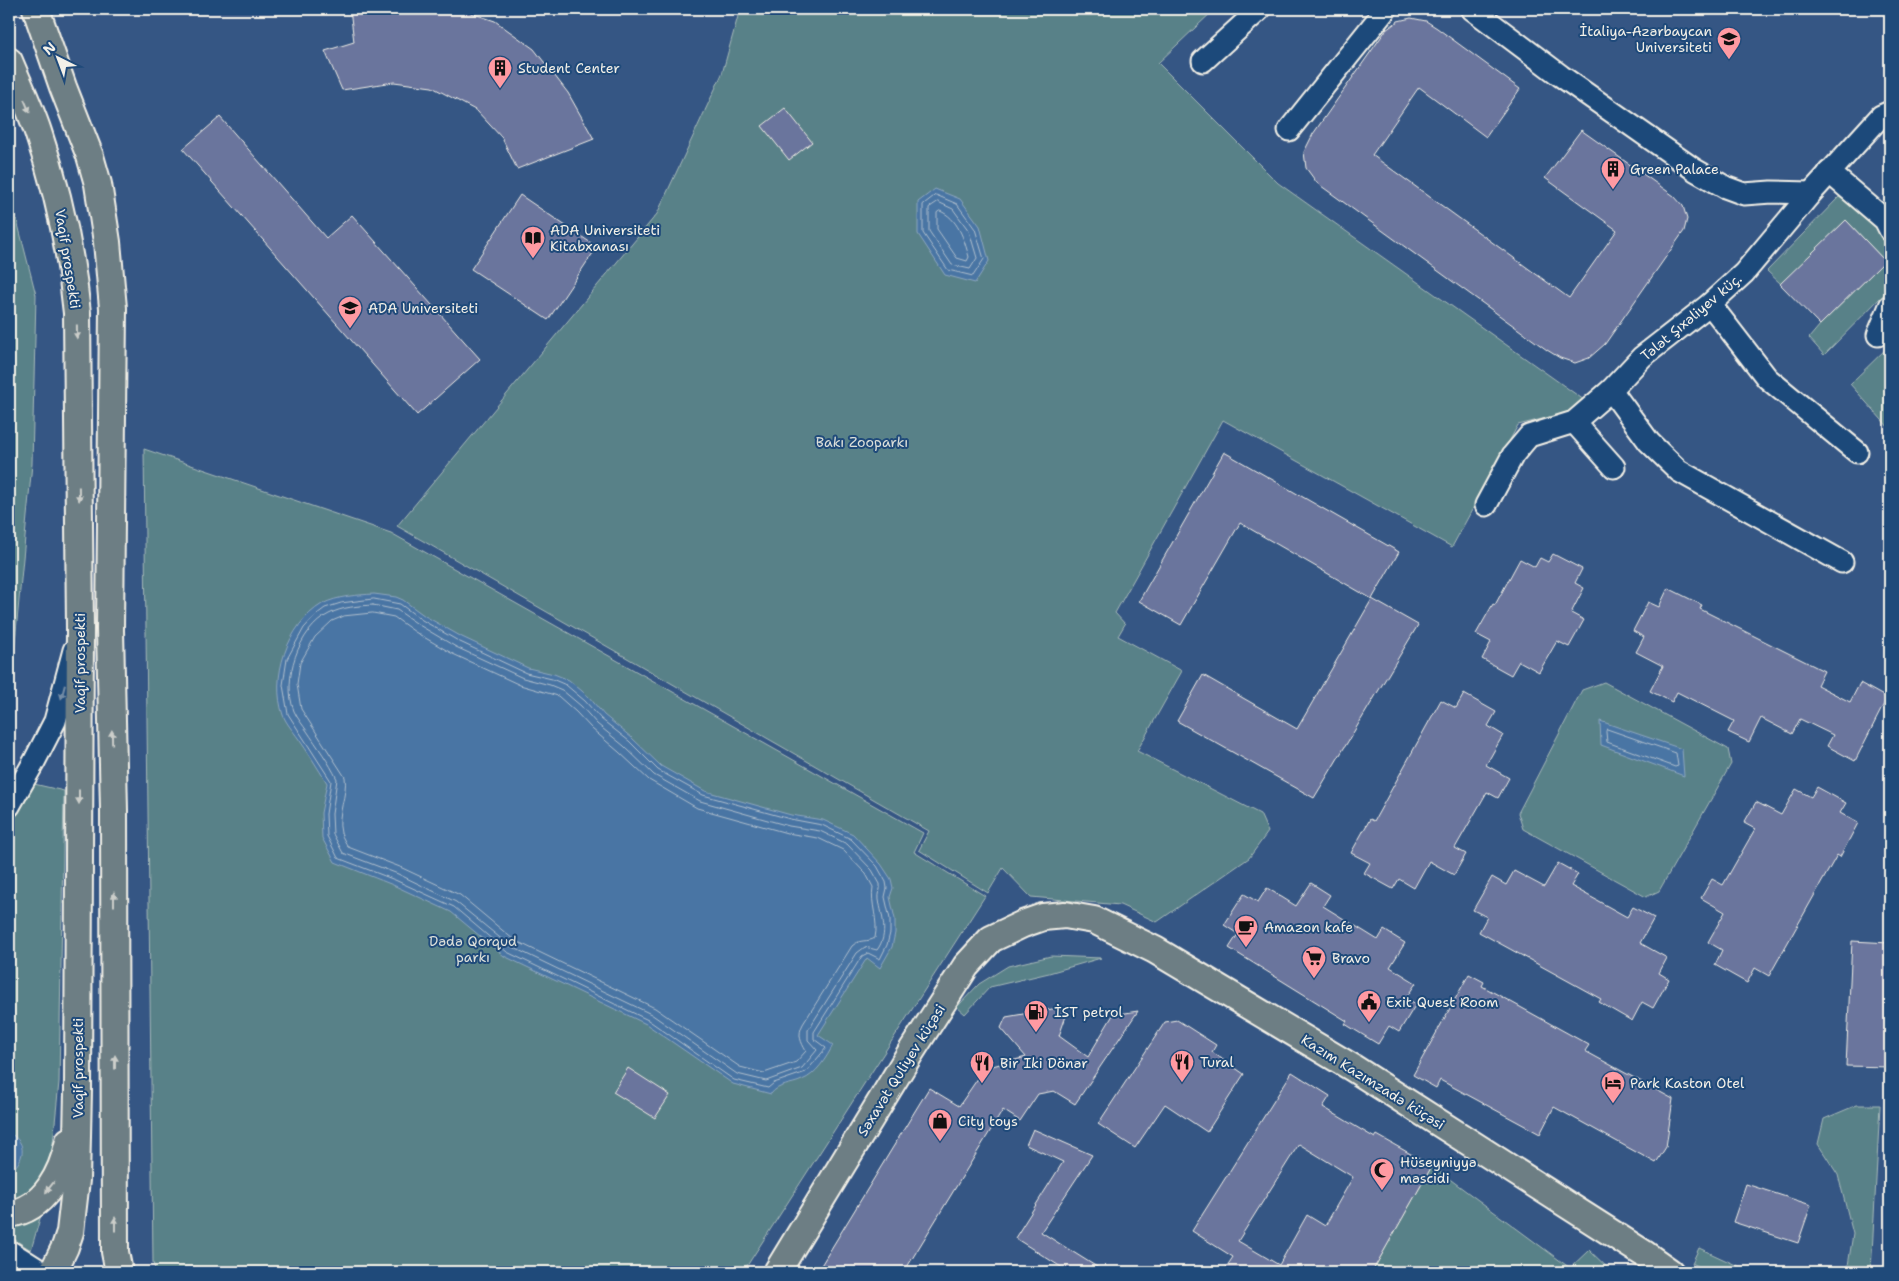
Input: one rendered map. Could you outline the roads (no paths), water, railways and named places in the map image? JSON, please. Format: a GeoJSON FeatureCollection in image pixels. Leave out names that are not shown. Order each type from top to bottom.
{"type":"FeatureCollection","features":[{"type":"Feature","properties":{"kind":"main road"},"geometry":{"type":"LineString","coordinates":[[22,9],[63,86]]}},
{"type":"Feature","properties":{"kind":"main road"},"geometry":{"type":"LineString","coordinates":[[36,9],[90,156],[98,184],[107,242],[113,308],[110,630],[114,810],[115,1252],[119,1272]]}},
{"type":"Feature","properties":{"kind":"main road","name":"Vaqif prospekti"},"geometry":{"type":"LineString","coordinates":[[9,61],[38,131],[58,198],[73,273],[77,313],[80,628],[76,1180],[74,1210],[65,1247],[54,1272]]}},
{"type":"Feature","properties":{"kind":"main road","name":"Səxavət Quliyev küçəsi"},"geometry":{"type":"LineString","coordinates":[[777,1272],[909,1054],[966,966],[991,939],[1043,917],[1065,914]]}},
{"type":"Feature","properties":{"kind":"main road","name":"Kazım Kazımzadə küçəsi"},"geometry":{"type":"LineString","coordinates":[[1065,914],[1094,920],[1155,950],[1353,1068],[1670,1272]]}},
{"type":"Feature","properties":{"kind":"main road"},"geometry":{"type":"LineString","coordinates":[[9,1214],[23,1210],[36,1202],[57,1179],[66,1152],[78,1091]]}},
{"type":"Feature","properties":{"kind":"street"},"geometry":{"type":"LineString","coordinates":[[1203,61],[1260,9]]}},
{"type":"Feature","properties":{"kind":"street"},"geometry":{"type":"LineString","coordinates":[[1289,130],[1386,9]]}},
{"type":"Feature","properties":{"kind":"street"},"geometry":{"type":"LineString","coordinates":[[1472,9],[1561,76],[1694,170],[1725,187],[1744,194],[1771,192],[1811,193]]}},
{"type":"Feature","properties":{"kind":"street","name":"Tələt Şıxəliyev küç."},"geometry":{"type":"LineString","coordinates":[[1486,505],[1513,455],[1529,436],[1574,422],[1611,390],[1642,358],[1710,304],[1744,273],[1829,172],[1881,116],[1890,112]]}},
{"type":"Feature","properties":{"kind":"street"},"geometry":{"type":"LineString","coordinates":[[1829,172],[1885,220],[1890,230]]}},
{"type":"Feature","properties":{"kind":"street"},"geometry":{"type":"LineString","coordinates":[[1710,304],[1767,378],[1857,452]]}},
{"type":"Feature","properties":{"kind":"street"},"geometry":{"type":"LineString","coordinates":[[1878,335],[1890,306]]}},
{"type":"Feature","properties":{"kind":"street"},"geometry":{"type":"LineString","coordinates":[[1611,390],[1649,442],[1680,471],[1842,562]]}},
{"type":"Feature","properties":{"kind":"street"},"geometry":{"type":"LineString","coordinates":[[1574,422],[1614,467]]}},
{"type":"Feature","properties":{"kind":"street"},"geometry":{"type":"LineString","coordinates":[[9,806],[55,721],[80,628]]}},
{"type":"Feature","properties":{"kind":"street"},"geometry":{"type":"LineString","coordinates":[[9,1250],[42,1272]]}},
{"type":"Feature","properties":{"kind":"water"},"geometry":{"type":"Polygon","coordinates":[[[935,189],[960,199],[980,226],[989,261],[975,283],[945,275],[918,234],[918,202],[935,189]]]}},
{"type":"Feature","properties":{"kind":"water"},"geometry":{"type":"Polygon","coordinates":[[[374,594],[396,597],[403,600],[425,616],[462,637],[528,668],[554,674],[569,680],[589,697],[604,715],[632,738],[661,766],[705,791],[791,815],[823,820],[853,834],[881,864],[891,879],[893,888],[890,897],[895,919],[892,947],[880,968],[867,958],[818,1035],[833,1045],[824,1060],[812,1074],[798,1082],[777,1088],[771,1094],[733,1084],[646,1024],[504,956],[451,912],[393,885],[335,862],[322,838],[321,813],[327,783],[283,715],[279,685],[280,669],[291,639],[299,625],[310,613],[322,604],[334,599],[374,594]]]}},
{"type":"Feature","properties":{"kind":"water"},"geometry":{"type":"Polygon","coordinates":[[[1600,721],[1682,749],[1684,776],[1601,745],[1600,721]]]}},
{"type":"Feature","properties":{"kind":"water"},"geometry":{"type":"Polygon","coordinates":[[[9,1133],[20,1142],[22,1152],[18,1163],[9,1173],[9,1133]]]}},
{"type":"Feature","properties":{"kind":"place","name":"İtaliya-Azərbaycan Universiteti"},"geometry":{"type":"Point","coordinates":[1729,60]}},
{"type":"Feature","properties":{"kind":"place","name":"Student Center"},"geometry":{"type":"Point","coordinates":[500,89]}},
{"type":"Feature","properties":{"kind":"place","name":"Green Palace"},"geometry":{"type":"Point","coordinates":[1613,190]}},
{"type":"Feature","properties":{"kind":"place","name":"ADA Universiteti Kitabxanası"},"geometry":{"type":"Point","coordinates":[533,259]}},
{"type":"Feature","properties":{"kind":"place","name":"ADA Universiteti"},"geometry":{"type":"Point","coordinates":[350,329]}},
{"type":"Feature","properties":{"kind":"place","name":"Amazon kafe"},"geometry":{"type":"Point","coordinates":[1246,948]}},
{"type":"Feature","properties":{"kind":"place","name":"Bravo"},"geometry":{"type":"Point","coordinates":[1314,979]}},
{"type":"Feature","properties":{"kind":"place","name":"Exit Quest Room"},"geometry":{"type":"Point","coordinates":[1369,1023]}},
{"type":"Feature","properties":{"kind":"place","name":"İST petrol"},"geometry":{"type":"Point","coordinates":[1036,1033]}},
{"type":"Feature","properties":{"kind":"place","name":"Tural"},"geometry":{"type":"Point","coordinates":[1182,1083]}},
{"type":"Feature","properties":{"kind":"place","name":"Bir Iki Dönər"},"geometry":{"type":"Point","coordinates":[982,1084]}},
{"type":"Feature","properties":{"kind":"place","name":"Park Kaston Otel"},"geometry":{"type":"Point","coordinates":[1613,1104]}},
{"type":"Feature","properties":{"kind":"place","name":"City toys"},"geometry":{"type":"Point","coordinates":[940,1142]}},
{"type":"Feature","properties":{"kind":"place","name":"Hüseyniyyə məscidi"},"geometry":{"type":"Point","coordinates":[1382,1191]}},
{"type":"Feature","properties":{"kind":"park label","name":"Bakı Zooparkı"},"geometry":{"type":"Point","coordinates":[862,442]}},
{"type":"Feature","properties":{"kind":"park label","name":"Dədə Qorqud parkı"},"geometry":{"type":"Point","coordinates":[473,950]}}]}
